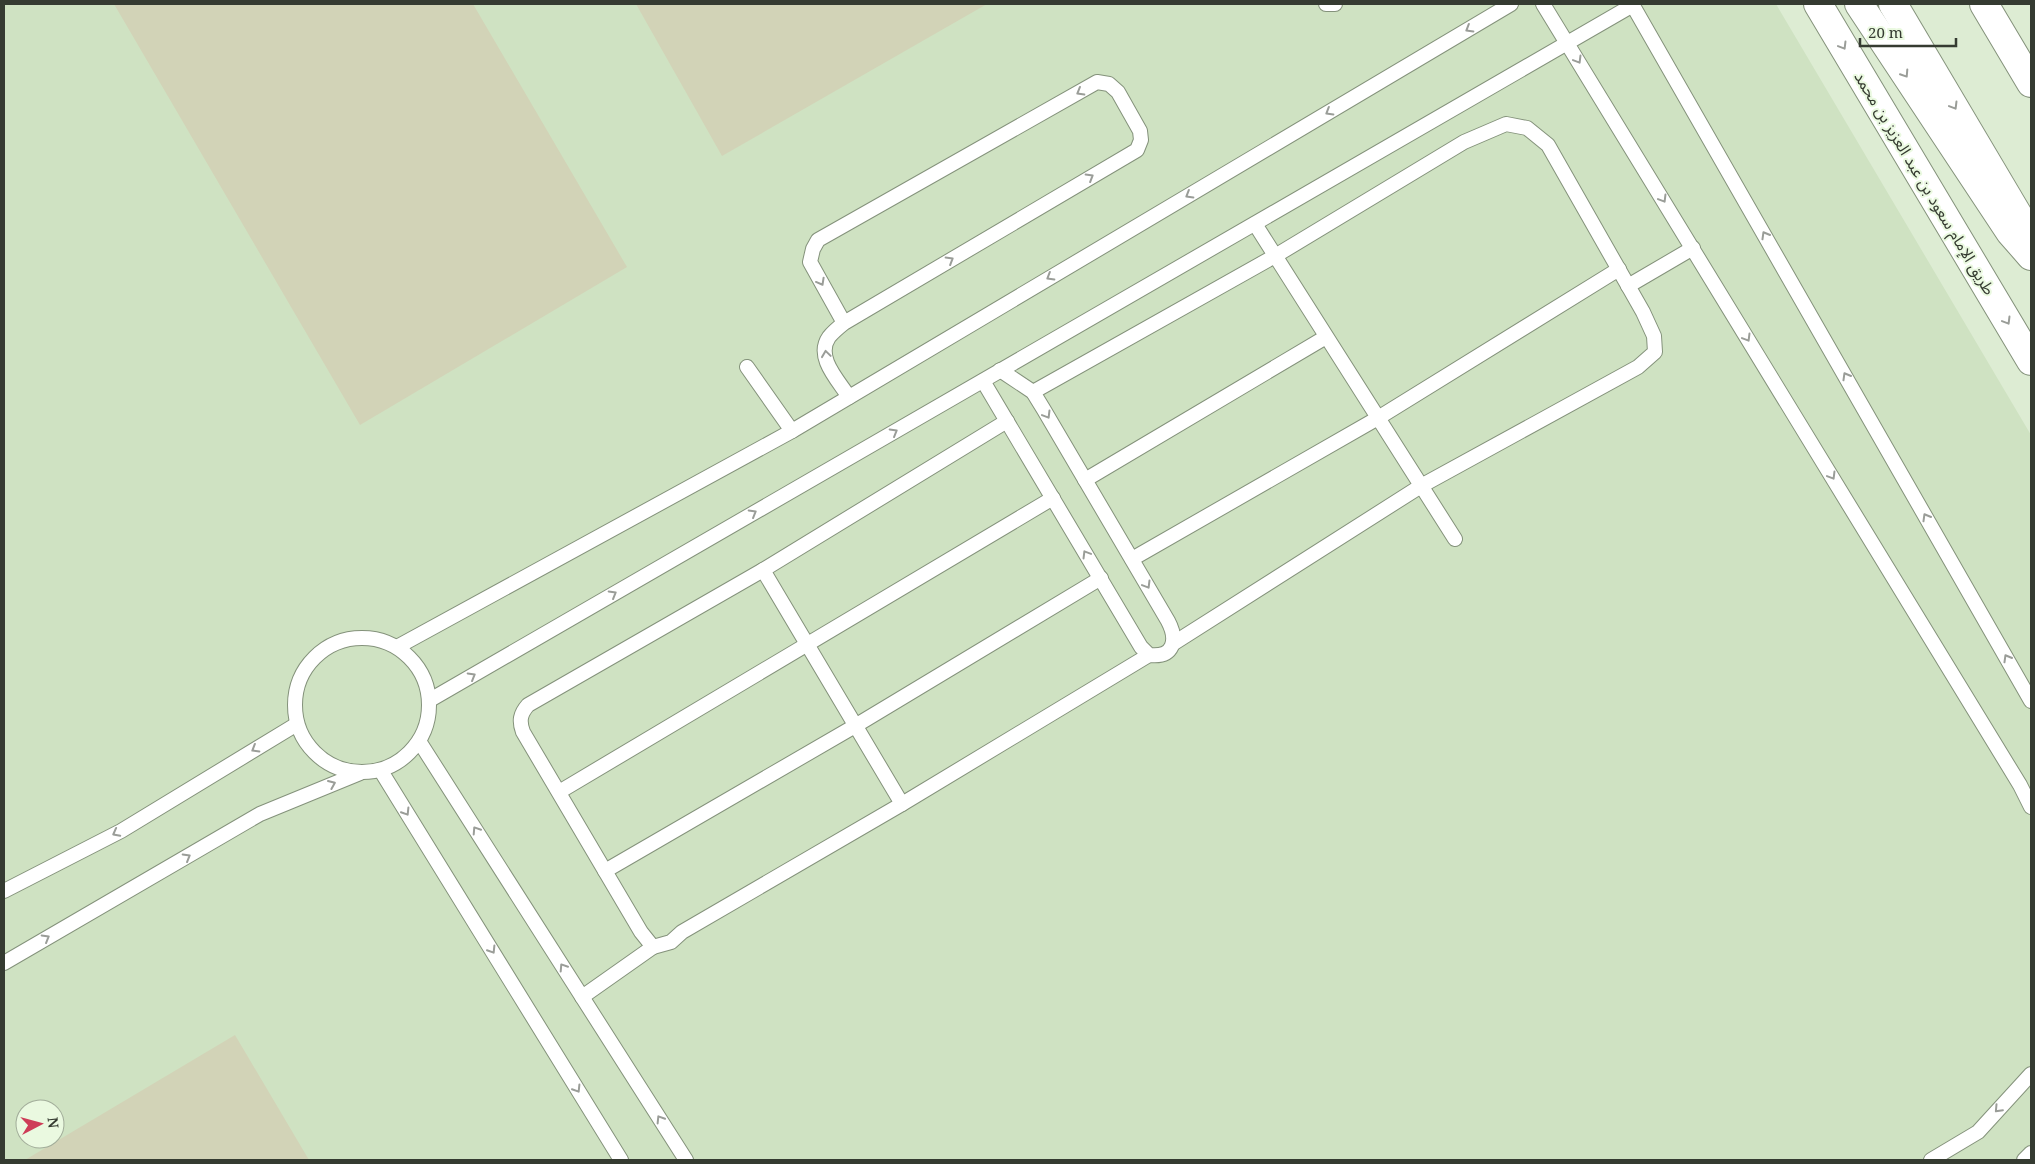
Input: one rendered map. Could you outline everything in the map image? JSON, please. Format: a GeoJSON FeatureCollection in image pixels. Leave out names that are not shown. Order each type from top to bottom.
{"type":"FeatureCollection","features":[{"type":"Feature","properties":{"kind":"street","name":"طريق الإمام سعود بن عبد العزيز بن محمد"},"geometry":{"type":"LineString","coordinates":[[1818,4],[2031,361]]}},
{"type":"Feature","properties":{"kind":"street"},"geometry":{"type":"LineString","coordinates":[[1859,4],[2010,232],[2031,256]]}},
{"type":"Feature","properties":{"kind":"street"},"geometry":{"type":"LineString","coordinates":[[1893,4],[2031,237]]}},
{"type":"Feature","properties":{"kind":"street"},"geometry":{"type":"LineString","coordinates":[[1984,4],[2031,83]]}},
{"type":"Feature","properties":{"kind":"lane"},"geometry":{"type":"LineString","coordinates":[[1326,4],[1335,4]]}},
{"type":"Feature","properties":{"kind":"lane"},"geometry":{"type":"LineString","coordinates":[[397,647],[792,431],[1511,4]]}},
{"type":"Feature","properties":{"kind":"lane"},"geometry":{"type":"LineString","coordinates":[[1543,4],[2014,776],[2031,807]]}},
{"type":"Feature","properties":{"kind":"lane"},"geometry":{"type":"LineString","coordinates":[[430,700],[1633,4],[2031,701]]}},
{"type":"Feature","properties":{"kind":"lane"},"geometry":{"type":"LineString","coordinates":[[844,323],[810,262],[813,249],[818,240],[1097,82],[1109,84],[1118,92],[1140,131],[1141,140],[1136,150],[844,323],[830,337],[825,347],[826,360],[849,396]]}},
{"type":"Feature","properties":{"kind":"lane"},"geometry":{"type":"LineString","coordinates":[[582,997],[653,947],[671,942],[682,932],[902,804],[1149,656],[1158,656],[1168,652],[1174,643],[1421,486],[1638,367],[1656,352],[1654,336],[1643,312],[1548,146],[1528,128],[1506,124],[1464,142],[1275,256],[1033,392]]}},
{"type":"Feature","properties":{"kind":"lane"},"geometry":{"type":"LineString","coordinates":[[1255,224],[1454,539]]}},
{"type":"Feature","properties":{"kind":"lane"},"geometry":{"type":"LineString","coordinates":[[1628,286],[1692,248]]}},
{"type":"Feature","properties":{"kind":"lane"},"geometry":{"type":"LineString","coordinates":[[1132,558],[1378,418],[1618,269]]}},
{"type":"Feature","properties":{"kind":"lane"},"geometry":{"type":"LineString","coordinates":[[1085,480],[1326,337]]}},
{"type":"Feature","properties":{"kind":"lane"},"geometry":{"type":"LineString","coordinates":[[747,367],[792,431]]}},
{"type":"Feature","properties":{"kind":"lane"},"geometry":{"type":"LineString","coordinates":[[1000,370],[1033,392],[1168,621],[1173,630],[1174,643]]}},
{"type":"Feature","properties":{"kind":"lane"},"geometry":{"type":"LineString","coordinates":[[983,380],[1100,578],[1149,656]]}},
{"type":"Feature","properties":{"kind":"lane"},"geometry":{"type":"LineString","coordinates":[[653,947],[641,932],[523,732],[520,724],[522,712],[528,705],[763,570],[1007,421]]}},
{"type":"Feature","properties":{"kind":"lane"},"geometry":{"type":"LineString","coordinates":[[559,792],[1053,498]]}},
{"type":"Feature","properties":{"kind":"lane"},"geometry":{"type":"LineString","coordinates":[[763,570],[902,804]]}},
{"type":"Feature","properties":{"kind":"lane"},"geometry":{"type":"LineString","coordinates":[[605,871],[856,726],[1100,578]]}},
{"type":"Feature","properties":{"kind":"lane"},"geometry":{"type":"LineString","coordinates":[[352,638],[375,638],[397,647],[413,661],[424,679],[430,700],[428,722],[419,741],[402,760],[381,771],[360,773],[338,769],[320,759],[306,743],[297,724],[294,702],[299,680],[311,660],[330,645],[352,638]]}},
{"type":"Feature","properties":{"kind":"lane"},"geometry":{"type":"LineString","coordinates":[[4,891],[122,831],[297,724]]}},
{"type":"Feature","properties":{"kind":"lane"},"geometry":{"type":"LineString","coordinates":[[419,741],[686,1160]]}},
{"type":"Feature","properties":{"kind":"lane"},"geometry":{"type":"LineString","coordinates":[[381,771],[621,1160]]}},
{"type":"Feature","properties":{"kind":"lane"},"geometry":{"type":"LineString","coordinates":[[4,962],[260,814],[360,773]]}},
{"type":"Feature","properties":{"kind":"lane"},"geometry":{"type":"LineString","coordinates":[[1931,1160],[1978,1132],[2031,1074]]}},
{"type":"Feature","properties":{"kind":"lane"},"geometry":{"type":"LineString","coordinates":[[2024,1160],[2031,1153]]}},
{"type":"Feature","properties":{"kind":"shaded area"},"geometry":{"type":"Polygon","coordinates":[[[4,4],[1776,4],[2031,435],[2031,1160],[4,1160],[4,4]]]}},
{"type":"Feature","properties":{"kind":"building"},"geometry":{"type":"Polygon","coordinates":[[[114,4],[473,4],[627,267],[360,425],[114,4]]]}},
{"type":"Feature","properties":{"kind":"building"},"geometry":{"type":"Polygon","coordinates":[[[636,4],[987,4],[722,156],[636,4]]]}},
{"type":"Feature","properties":{"kind":"building"},"geometry":{"type":"Polygon","coordinates":[[[235,1035],[309,1160],[25,1160],[43,1149],[65,1149],[65,1136],[235,1035]]]}}]}
